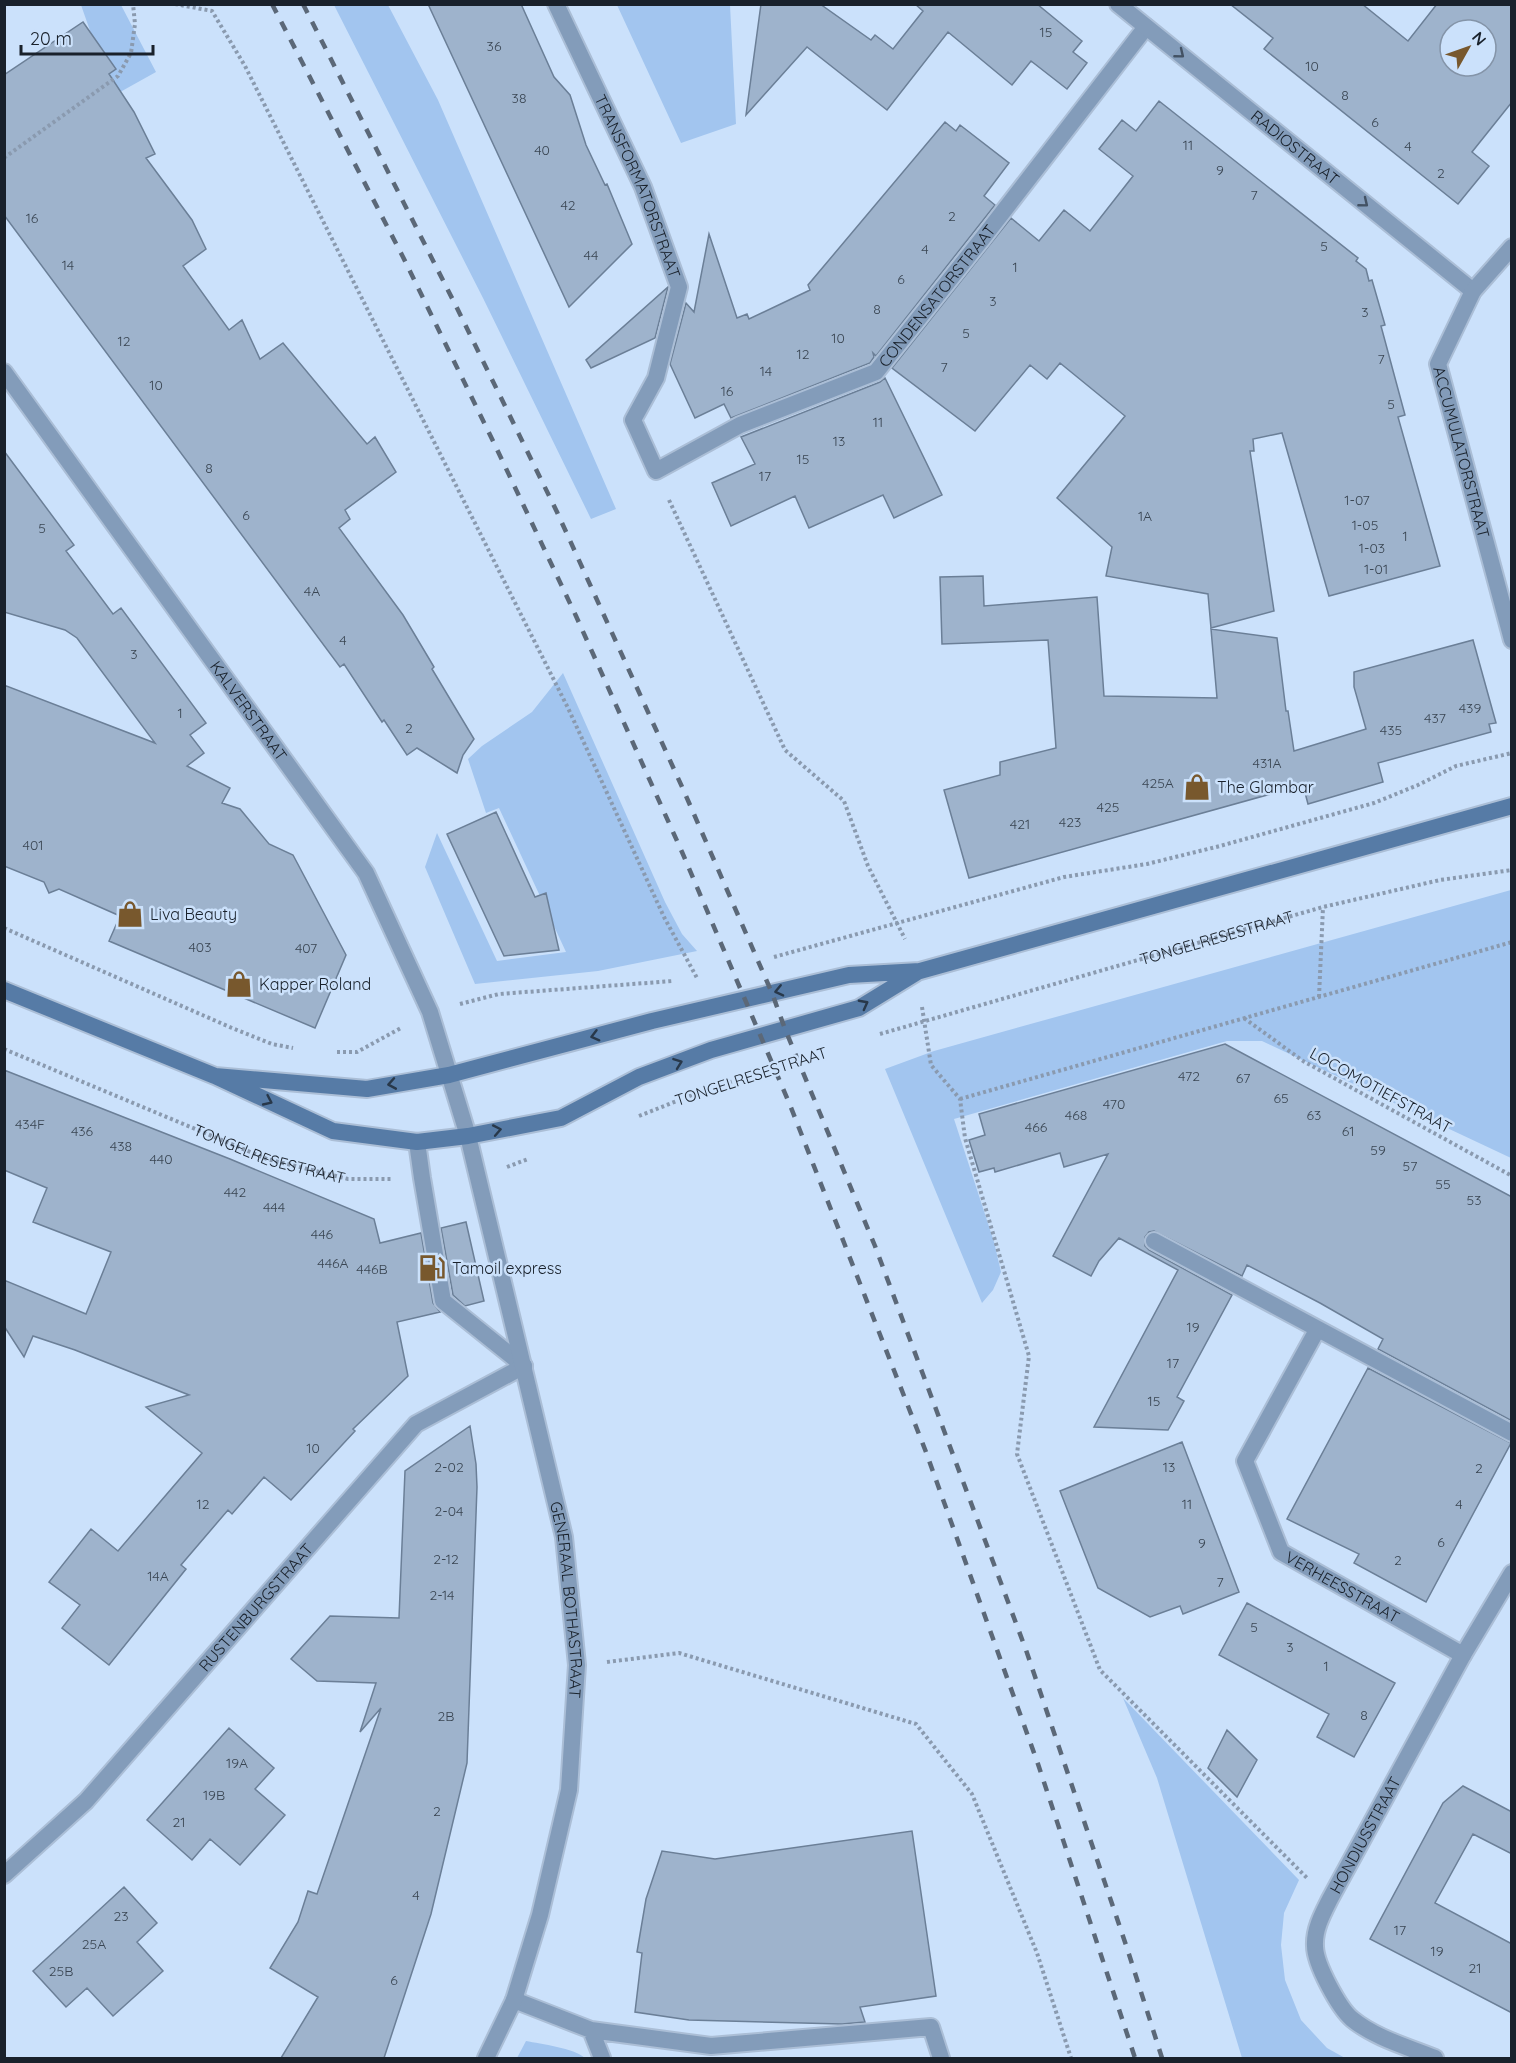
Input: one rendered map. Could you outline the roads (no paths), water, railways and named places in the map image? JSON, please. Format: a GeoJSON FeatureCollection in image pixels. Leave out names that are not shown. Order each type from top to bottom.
{"type":"FeatureCollection","features":[{"type":"Feature","properties":{"kind":"main road","name":"TONGELRESESTRAAT"},"geometry":{"type":"LineString","coordinates":[[215,1076],[367,1089],[449,1075],[652,1021],[849,975],[920,971],[1512,806]]}},
{"type":"Feature","properties":{"kind":"main road","name":"TONGELRESESTRAAT"},"geometry":{"type":"LineString","coordinates":[[4,990],[215,1076],[333,1131],[417,1142],[468,1136],[561,1118],[639,1077],[711,1050],[859,1008],[920,971]]}},
{"type":"Feature","properties":{"kind":"street","name":"TRANSFORMATORSTRAAT"},"geometry":{"type":"LineString","coordinates":[[556,4],[643,187],[679,287],[656,378],[633,420],[656,471]]}},
{"type":"Feature","properties":{"kind":"street","name":"RADIOSTRAAT"},"geometry":{"type":"LineString","coordinates":[[1118,4],[1473,291]]}},
{"type":"Feature","properties":{"kind":"street","name":"CONDENSATORSTRAAT"},"geometry":{"type":"LineString","coordinates":[[656,471],[740,425],[876,372],[1146,27]]}},
{"type":"Feature","properties":{"kind":"street","name":"ACCUMULATORSTRAAT"},"geometry":{"type":"LineString","coordinates":[[1512,247],[1473,291],[1438,364],[1512,640]]}},
{"type":"Feature","properties":{"kind":"street","name":"KALVERSTRAAT"},"geometry":{"type":"LineString","coordinates":[[4,372],[366,873],[430,1012],[468,1136]]}},
{"type":"Feature","properties":{"kind":"street","name":"GENERAAL BOTHASTRAAT"},"geometry":{"type":"LineString","coordinates":[[468,1136],[564,1538],[577,1665],[569,1790],[540,1915],[514,2000],[486,2058]]}},
{"type":"Feature","properties":{"kind":"street"},"geometry":{"type":"LineString","coordinates":[[417,1142],[443,1300],[524,1366]]}},
{"type":"Feature","properties":{"kind":"street"},"geometry":{"type":"LineString","coordinates":[[1154,1241],[1512,1433]]}},
{"type":"Feature","properties":{"kind":"street","name":"VERHEESSTRAAT"},"geometry":{"type":"LineString","coordinates":[[1317,1330],[1245,1461],[1281,1552],[1463,1655]]}},
{"type":"Feature","properties":{"kind":"street","name":"RUSTENBURGSTRAAT"},"geometry":{"type":"LineString","coordinates":[[6,1871],[86,1801],[416,1424],[524,1366]]}},
{"type":"Feature","properties":{"kind":"street","name":"HONDIUSSTRAAT"},"geometry":{"type":"LineString","coordinates":[[1435,2058],[1379,2035],[1351,2018],[1333,1994],[1320,1967],[1315,1946],[1319,1923],[1330,1899],[1463,1655],[1505,1599],[1512,1573]]}},
{"type":"Feature","properties":{"kind":"street"},"geometry":{"type":"LineString","coordinates":[[514,2000],[591,2030],[711,2046],[931,2027],[941,2058]]}},
{"type":"Feature","properties":{"kind":"street"},"geometry":{"type":"LineString","coordinates":[[591,2030],[602,2058]]}},
{"type":"Feature","properties":{"kind":"railway"},"geometry":{"type":"LineString","coordinates":[[272,4],[403,257],[576,616],[682,852],[790,1105],[926,1452],[1038,1764],[1135,2058]]}},
{"type":"Feature","properties":{"kind":"railway"},"geometry":{"type":"LineString","coordinates":[[303,4],[557,512],[683,789],[772,993],[875,1246],[1026,1650],[1162,2058]]}},
{"type":"Feature","properties":{"kind":"place","name":"The Glambar"},"geometry":{"type":"Point","coordinates":[1197,787]}},
{"type":"Feature","properties":{"kind":"place","name":"Liva Beauty"},"geometry":{"type":"Point","coordinates":[130,914]}},
{"type":"Feature","properties":{"kind":"place","name":"Kapper Roland"},"geometry":{"type":"Point","coordinates":[239,984]}},
{"type":"Feature","properties":{"kind":"place","name":"Tamoil express"},"geometry":{"type":"Point","coordinates":[432,1268]}}]}
